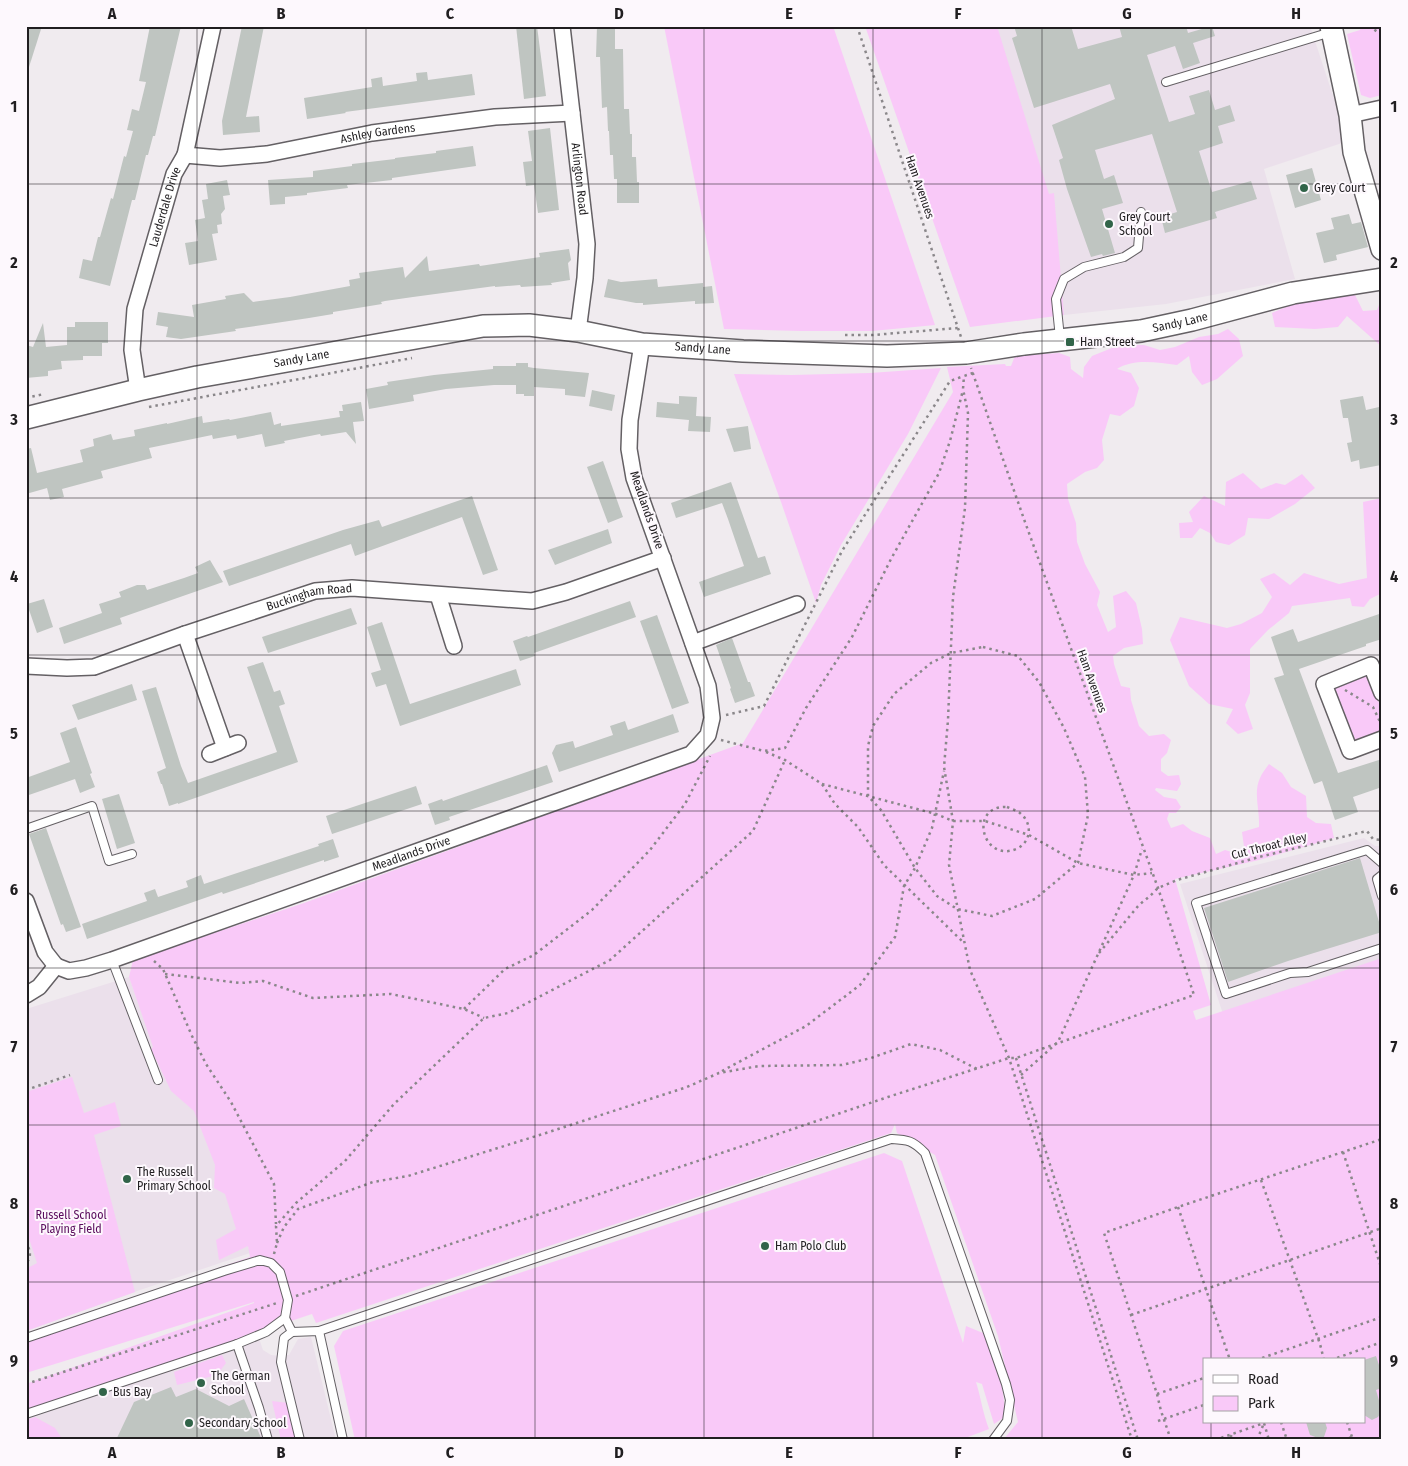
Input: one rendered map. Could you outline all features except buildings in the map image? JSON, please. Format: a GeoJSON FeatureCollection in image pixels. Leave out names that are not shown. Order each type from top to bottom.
{"type":"FeatureCollection","features":[{"type":"Feature","properties":{"kind":"street","name":"Lauderdale Drive"},"geometry":{"type":"LineString","coordinates":[[143,399],[132,350],[135,309],[174,174],[185,155],[212,26]]}},
{"type":"Feature","properties":{"kind":"street","name":"Arlington Road"},"geometry":{"type":"LineString","coordinates":[[562,26],[587,244],[585,278],[578,331]]}},
{"type":"Feature","properties":{"kind":"street"},"geometry":{"type":"LineString","coordinates":[[1332,29],[1350,115],[1354,152],[1382,249]]}},
{"type":"Feature","properties":{"kind":"street"},"geometry":{"type":"LineString","coordinates":[[1350,115],[1382,108]]}},
{"type":"Feature","properties":{"kind":"street","name":"Ashley Gardens"},"geometry":{"type":"LineString","coordinates":[[185,155],[220,158],[267,154],[372,132],[495,117],[572,112]]}},
{"type":"Feature","properties":{"kind":"street","name":"Sandy Lane"},"geometry":{"type":"LineString","coordinates":[[26,418],[143,399],[197,377],[483,326],[529,325],[578,331],[642,344],[743,351],[887,356],[966,353],[1024,344],[1141,331],[1192,320],[1293,293],[1382,279]]}},
{"type":"Feature","properties":{"kind":"street","name":"Meadlands Drive"},"geometry":{"type":"LineString","coordinates":[[56,966],[69,971],[86,968],[136,952],[691,754],[708,735],[712,718],[708,686],[634,478],[629,449],[630,420],[642,344]]}},
{"type":"Feature","properties":{"kind":"street","name":"Buckingham Road"},"geometry":{"type":"LineString","coordinates":[[26,666],[94,667],[185,634],[315,591],[352,588],[532,601],[566,592],[663,558]]}},
{"type":"Feature","properties":{"kind":"street"},"geometry":{"type":"LineString","coordinates":[[438,595],[454,646]]}},
{"type":"Feature","properties":{"kind":"street"},"geometry":{"type":"LineString","coordinates":[[693,643],[797,604]]}},
{"type":"Feature","properties":{"kind":"street"},"geometry":{"type":"LineString","coordinates":[[185,634],[232,746],[210,754]]}},
{"type":"Feature","properties":{"kind":"street"},"geometry":{"type":"LineString","coordinates":[[1382,693],[1371,665],[1324,684],[1350,751],[1382,740]]}},
{"type":"Feature","properties":{"kind":"street"},"geometry":{"type":"LineString","coordinates":[[26,901],[46,952],[56,966],[39,987],[26,995]]}},
{"type":"Feature","properties":{"kind":"lane"},"geometry":{"type":"LineString","coordinates":[[1166,82],[1332,29]]}},
{"type":"Feature","properties":{"kind":"lane"},"geometry":{"type":"LineString","coordinates":[[1061,340],[1056,299],[1064,279],[1084,267],[1124,257],[1138,248],[1141,212]]}},
{"type":"Feature","properties":{"kind":"lane"},"geometry":{"type":"LineString","coordinates":[[26,829],[92,806],[109,861],[132,854]]}},
{"type":"Feature","properties":{"kind":"lane"},"geometry":{"type":"LineString","coordinates":[[1382,863],[1367,850],[1196,903],[1226,994],[1290,974],[1308,972],[1382,948]]}},
{"type":"Feature","properties":{"kind":"lane"},"geometry":{"type":"LineString","coordinates":[[1382,874],[1377,880],[1382,896]]}},
{"type":"Feature","properties":{"kind":"lane"},"geometry":{"type":"LineString","coordinates":[[112,960],[158,1080]]}},
{"type":"Feature","properties":{"kind":"lane"},"geometry":{"type":"LineString","coordinates":[[300,1440],[281,1362],[284,1338],[292,1332],[319,1330],[890,1139],[915,1143],[925,1153],[1006,1384],[1010,1400],[1008,1421],[993,1440]]}},
{"type":"Feature","properties":{"kind":"lane"},"geometry":{"type":"LineString","coordinates":[[26,1338],[260,1260],[271,1263],[280,1272],[288,1300],[285,1318],[292,1332]]}},
{"type":"Feature","properties":{"kind":"lane"},"geometry":{"type":"LineString","coordinates":[[26,1414],[237,1344],[266,1332],[285,1318]]}},
{"type":"Feature","properties":{"kind":"lane"},"geometry":{"type":"LineString","coordinates":[[319,1330],[343,1440]]}},
{"type":"Feature","properties":{"kind":"lane"},"geometry":{"type":"LineString","coordinates":[[237,1344],[268,1440]]}},
{"type":"Feature","properties":{"kind":"path","name":"Ham Avenues"},"geometry":{"type":"LineString","coordinates":[[856,26],[966,353]]}},
{"type":"Feature","properties":{"kind":"path"},"geometry":{"type":"LineString","coordinates":[[1369,26],[1382,34]]}},
{"type":"Feature","properties":{"kind":"path"},"geometry":{"type":"LineString","coordinates":[[143,399],[419,357]]}},
{"type":"Feature","properties":{"kind":"path","name":"Ham Avenues"},"geometry":{"type":"LineString","coordinates":[[964,376],[973,373],[1028,532],[1158,888],[1194,995],[1058,1042]]}},
{"type":"Feature","properties":{"kind":"path"},"geometry":{"type":"LineString","coordinates":[[712,718],[764,706],[842,551],[950,381],[964,376],[963,389],[950,441],[939,473],[891,559],[852,637],[806,708],[785,748],[764,751]]}},
{"type":"Feature","properties":{"kind":"path"},"geometry":{"type":"LineString","coordinates":[[271,1263],[284,1227],[298,1209],[373,1182],[408,1176],[687,1087],[719,1073],[806,1026],[860,985],[895,937],[904,886],[915,868],[936,814],[944,767],[948,720],[953,597],[965,508],[968,414],[963,389]]}},
{"type":"Feature","properties":{"kind":"path"},"geometry":{"type":"LineString","coordinates":[[983,647],[1018,656],[1039,682],[1064,728],[1085,777],[1088,815],[1078,863],[1035,899],[992,916],[957,909],[937,896],[915,868],[881,810],[868,796],[868,746],[873,726],[894,694],[931,663],[951,653],[983,647]]}},
{"type":"Feature","properties":{"kind":"path"},"geometry":{"type":"LineString","coordinates":[[1337,679],[1344,689],[1373,707],[1382,726]]}},
{"type":"Feature","properties":{"kind":"path"},"geometry":{"type":"LineString","coordinates":[[708,735],[719,740],[764,751],[786,760],[822,784],[936,814],[953,821],[984,821],[1029,834],[1078,863],[1134,875],[1152,874]]}},
{"type":"Feature","properties":{"kind":"path"},"geometry":{"type":"LineString","coordinates":[[464,1009],[505,969],[534,955],[592,910],[656,842],[685,804],[710,756]]}},
{"type":"Feature","properties":{"kind":"path"},"geometry":{"type":"LineString","coordinates":[[276,1226],[296,1203],[345,1161],[394,1104],[484,1018],[508,1013],[610,960],[753,830],[786,760]]}},
{"type":"Feature","properties":{"kind":"path"},"geometry":{"type":"LineString","coordinates":[[944,767],[953,821],[949,865],[970,970],[1009,1058],[1132,1440]]}},
{"type":"Feature","properties":{"kind":"path"},"geometry":{"type":"LineString","coordinates":[[822,784],[835,804],[858,827],[884,865],[964,942]]}},
{"type":"Feature","properties":{"kind":"path"},"geometry":{"type":"LineString","coordinates":[[1007,807],[1020,812],[1024,816],[1030,828],[1029,834],[1024,844],[1015,850],[997,850],[985,838],[983,830],[984,821],[992,810],[1007,807]]}},
{"type":"Feature","properties":{"kind":"path","name":"Cut Throat Alley"},"geometry":{"type":"LineString","coordinates":[[1158,888],[1177,880],[1259,857],[1367,831],[1373,839],[1382,840]]}},
{"type":"Feature","properties":{"kind":"path"},"geometry":{"type":"LineString","coordinates":[[1021,1076],[1058,1042],[1134,875],[1143,847]]}},
{"type":"Feature","properties":{"kind":"path"},"geometry":{"type":"LineString","coordinates":[[1099,953],[1139,905],[1158,888]]}},
{"type":"Feature","properties":{"kind":"path"},"geometry":{"type":"LineString","coordinates":[[136,952],[149,956],[163,969],[206,1064],[232,1102],[274,1184],[277,1243]]}},
{"type":"Feature","properties":{"kind":"path"},"geometry":{"type":"LineString","coordinates":[[165,974],[241,983],[263,981],[314,998],[391,994],[464,1009],[484,1018]]}},
{"type":"Feature","properties":{"kind":"path"},"geometry":{"type":"LineString","coordinates":[[26,1384],[288,1300],[977,1068],[1009,1058],[1016,1058],[1058,1042]]}},
{"type":"Feature","properties":{"kind":"path"},"geometry":{"type":"LineString","coordinates":[[719,1073],[759,1066],[842,1065],[871,1058],[911,1044],[940,1050],[977,1068]]}},
{"type":"Feature","properties":{"kind":"path"},"geometry":{"type":"LineString","coordinates":[[1016,1058],[1138,1440]]}},
{"type":"Feature","properties":{"kind":"path"},"geometry":{"type":"LineString","coordinates":[[26,1090],[70,1075]]}},
{"type":"Feature","properties":{"kind":"path"},"geometry":{"type":"LineString","coordinates":[[1171,1440],[1104,1234],[1178,1207],[1382,1139]]}},
{"type":"Feature","properties":{"kind":"path"},"geometry":{"type":"LineString","coordinates":[[1343,1152],[1382,1270]]}},
{"type":"Feature","properties":{"kind":"path"},"geometry":{"type":"LineString","coordinates":[[1261,1179],[1323,1358]]}},
{"type":"Feature","properties":{"kind":"path"},"geometry":{"type":"LineString","coordinates":[[1178,1207],[1229,1358]]}},
{"type":"Feature","properties":{"kind":"path"},"geometry":{"type":"LineString","coordinates":[[1131,1315],[1382,1228]]}},
{"type":"Feature","properties":{"kind":"path"},"geometry":{"type":"LineString","coordinates":[[26,1241],[30,1255],[30,1260],[26,1263]]}},
{"type":"Feature","properties":{"kind":"path"},"geometry":{"type":"LineString","coordinates":[[1262,1358],[1382,1317]]}},
{"type":"Feature","properties":{"kind":"path"},"geometry":{"type":"LineString","coordinates":[[1337,1358],[1382,1342]]}},
{"type":"Feature","properties":{"kind":"path"},"geometry":{"type":"LineString","coordinates":[[1157,1394],[1203,1378]]}},
{"type":"Feature","properties":{"kind":"path"},"geometry":{"type":"LineString","coordinates":[[1158,1421],[1203,1405]]}},
{"type":"Feature","properties":{"kind":"path"},"geometry":{"type":"LineString","coordinates":[[1215,1440],[1259,1424]]}},
{"type":"Feature","properties":{"kind":"path"},"geometry":{"type":"LineString","coordinates":[[1257,1440],[1263,1424]]}},
{"type":"Feature","properties":{"kind":"path"},"geometry":{"type":"LineString","coordinates":[[1265,1424],[1269,1440]]}},
{"type":"Feature","properties":{"kind":"path"},"geometry":{"type":"LineString","coordinates":[[1282,1424],[1288,1440]]}},
{"type":"Feature","properties":{"kind":"path"},"geometry":{"type":"LineString","coordinates":[[1343,1440],[1353,1438],[1348,1424]]}},
{"type":"Feature","properties":{"kind":"path"},"geometry":{"type":"LineString","coordinates":[[1227,1440],[1229,1435]]}},
{"type":"Feature","properties":{"kind":"path"},"geometry":{"type":"LineString","coordinates":[[1229,1435],[1237,1440]]}},
{"type":"Feature","properties":{"kind":"shaded area","name":"Grey Court School"},"geometry":{"type":"Polygon","coordinates":[[[872,26],[1310,26],[1348,141],[1264,169],[1295,279],[1166,304],[1064,315],[1061,304],[872,26]]]}},
{"type":"Feature","properties":{"kind":"shaded area"},"geometry":{"type":"Polygon","coordinates":[[[1364,838],[1375,846],[1382,846],[1382,962],[1223,1014],[1180,884],[1364,838]]]}},
{"type":"Feature","properties":{"kind":"shaded area","name":"The Russell Primary School"},"geometry":{"type":"Polygon","coordinates":[[[129,977],[166,1081],[205,1105],[250,1253],[26,1331],[26,1009],[129,977]]]}},
{"type":"Feature","properties":{"kind":"shaded area","name":"The German School"},"geometry":{"type":"Polygon","coordinates":[[[311,1337],[336,1440],[26,1440],[26,1420],[259,1338],[263,1350],[271,1355],[281,1356],[289,1355],[298,1339],[311,1337]]]}},
{"type":"Feature","properties":{"kind":"green space"},"geometry":{"type":"Polygon","coordinates":[[[664,26],[833,26],[935,325],[872,331],[724,329],[664,26]]]}},
{"type":"Feature","properties":{"kind":"green space"},"geometry":{"type":"Polygon","coordinates":[[[865,26],[997,26],[1049,194],[1054,193],[1064,315],[970,327],[865,26]]]}},
{"type":"Feature","properties":{"kind":"green space"},"geometry":{"type":"Polygon","coordinates":[[[1361,26],[1382,26],[1382,95],[1370,98],[1361,95],[1347,34],[1360,30],[1361,26]]]}},
{"type":"Feature","properties":{"kind":"green space"},"geometry":{"type":"Polygon","coordinates":[[[1349,288],[1363,311],[1377,310],[1382,297],[1382,347],[1347,316],[1338,327],[1315,329],[1275,327],[1272,313],[1293,304],[1309,302],[1314,294],[1349,288]]]}},
{"type":"Feature","properties":{"kind":"green space"},"geometry":{"type":"Polygon","coordinates":[[[1228,329],[1239,339],[1243,356],[1217,379],[1202,385],[1192,372],[1189,356],[1177,365],[1139,362],[1117,369],[1131,373],[1139,388],[1134,406],[1120,416],[1110,414],[1102,440],[1104,460],[1097,468],[1085,472],[1067,484],[1068,499],[1076,523],[1077,542],[1085,564],[1100,592],[1097,605],[1108,632],[1116,627],[1113,596],[1126,591],[1136,603],[1142,629],[1143,644],[1124,648],[1113,656],[1114,664],[1121,686],[1130,688],[1131,700],[1139,726],[1149,736],[1164,734],[1171,740],[1167,753],[1161,759],[1161,771],[1168,776],[1179,775],[1181,784],[1177,791],[1156,788],[1155,790],[1164,797],[1176,799],[1181,807],[1176,813],[1169,813],[1167,819],[1171,828],[1183,824],[1192,831],[1210,838],[1216,854],[1225,850],[1245,854],[1242,832],[1259,827],[1257,790],[1261,776],[1269,764],[1282,773],[1291,787],[1306,796],[1307,817],[1316,823],[1331,824],[1334,838],[1259,860],[1175,879],[1211,1005],[1193,1011],[1196,1020],[1382,958],[1382,1440],[1003,1440],[1018,1422],[998,1336],[935,1155],[897,1133],[895,1124],[891,1133],[316,1323],[312,1314],[273,1327],[266,1332],[26,1413],[26,1384],[254,1303],[26,1373],[26,1334],[250,1257],[248,1246],[219,1260],[216,1240],[236,1229],[225,1194],[214,1188],[215,1165],[194,1111],[171,1091],[151,1049],[153,1047],[129,977],[133,960],[304,903],[743,743],[953,392],[947,367],[1005,364],[1006,366],[1011,366],[1015,356],[1059,353],[1070,357],[1071,369],[1083,378],[1084,367],[1092,356],[1112,348],[1124,345],[1144,345],[1160,350],[1175,347],[1199,337],[1218,334],[1228,329]]]}},
{"type":"Feature","properties":{"kind":"green space"},"geometry":{"type":"Polygon","coordinates":[[[941,368],[908,434],[841,545],[821,585],[816,603],[734,374],[870,373],[941,368]]]}},
{"type":"Feature","properties":{"kind":"green space"},"geometry":{"type":"Polygon","coordinates":[[[1243,473],[1261,489],[1276,483],[1285,485],[1302,474],[1315,488],[1295,504],[1269,519],[1248,518],[1245,535],[1229,545],[1216,542],[1210,533],[1200,528],[1192,538],[1180,538],[1179,523],[1193,522],[1189,512],[1204,496],[1225,506],[1226,482],[1243,473]]]}},
{"type":"Feature","properties":{"kind":"green space"},"geometry":{"type":"Polygon","coordinates":[[[1382,498],[1382,593],[1370,599],[1364,607],[1352,606],[1350,598],[1292,606],[1289,613],[1268,630],[1250,649],[1250,693],[1245,705],[1253,729],[1238,734],[1226,723],[1233,709],[1209,704],[1189,686],[1170,640],[1180,617],[1227,628],[1241,624],[1262,613],[1272,597],[1260,579],[1274,573],[1290,585],[1304,573],[1339,584],[1367,578],[1363,502],[1382,498]]]}},
{"type":"Feature","properties":{"kind":"green space"},"geometry":{"type":"Polygon","coordinates":[[[1364,675],[1369,677],[1382,711],[1382,733],[1357,743],[1351,738],[1334,692],[1337,684],[1364,675]]]}},
{"type":"Feature","properties":{"kind":"green space","name":"Russell School Playing Field"},"geometry":{"type":"Polygon","coordinates":[[[72,1077],[84,1113],[115,1102],[121,1126],[94,1135],[135,1292],[26,1331],[26,1269],[37,1263],[26,1229],[26,1092],[72,1077]]]}},
{"type":"Feature","properties":{"kind":"green space","name":"Ham Polo Club"},"geometry":{"type":"Polygon","coordinates":[[[884,1153],[902,1161],[963,1343],[966,1326],[995,1338],[1002,1365],[1002,1387],[1006,1416],[994,1424],[982,1384],[976,1382],[989,1429],[960,1440],[355,1440],[334,1346],[343,1331],[884,1153]]]}},
{"type":"Feature","properties":{"kind":"green space"},"geometry":{"type":"Polygon","coordinates":[[[222,1355],[226,1363],[217,1375],[177,1385],[174,1372],[222,1355]]]}},
{"type":"Feature","properties":{"kind":"green space"},"geometry":{"type":"Polygon","coordinates":[[[272,1401],[288,1403],[297,1440],[281,1440],[272,1401]]]}},
{"type":"Feature","properties":{"kind":"green space"},"geometry":{"type":"Polygon","coordinates":[[[35,1417],[55,1428],[63,1440],[26,1440],[26,1420],[35,1417]]]}},
{"type":"Feature","properties":{"kind":"place","name":"Grey Court"},"geometry":{"type":"Point","coordinates":[1304,188]}},
{"type":"Feature","properties":{"kind":"place","name":"Grey Court School"},"geometry":{"type":"Point","coordinates":[1109,224]}},
{"type":"Feature","properties":{"kind":"place","name":"Ham Street"},"geometry":{"type":"Point","coordinates":[1070,342]}},
{"type":"Feature","properties":{"kind":"place","name":"The Russell Primary School"},"geometry":{"type":"Point","coordinates":[127,1179]}},
{"type":"Feature","properties":{"kind":"place","name":"Ham Polo Club"},"geometry":{"type":"Point","coordinates":[765,1246]}},
{"type":"Feature","properties":{"kind":"place","name":"The German School"},"geometry":{"type":"Point","coordinates":[201,1383]}},
{"type":"Feature","properties":{"kind":"place","name":"Bus Bay"},"geometry":{"type":"Point","coordinates":[103,1392]}},
{"type":"Feature","properties":{"kind":"place","name":"Secondary School"},"geometry":{"type":"Point","coordinates":[189,1423]}}]}
